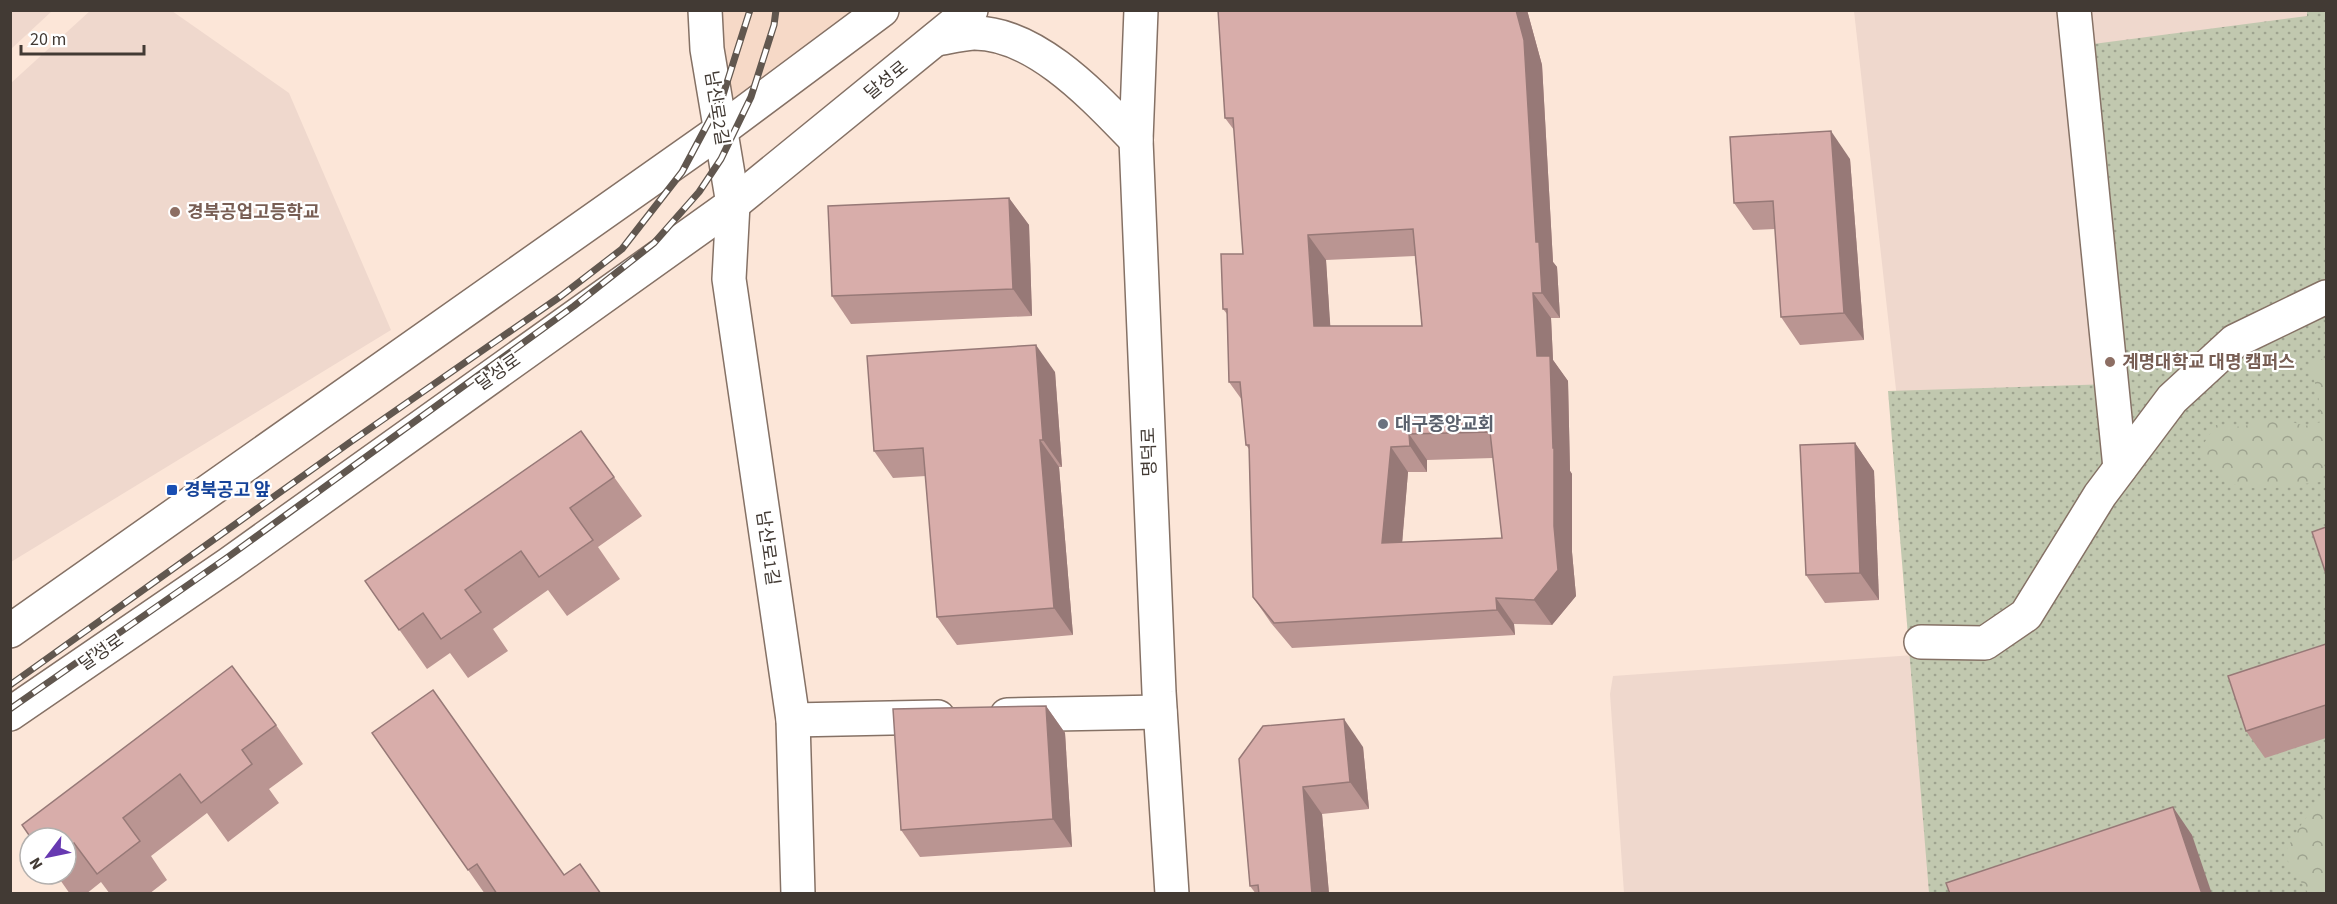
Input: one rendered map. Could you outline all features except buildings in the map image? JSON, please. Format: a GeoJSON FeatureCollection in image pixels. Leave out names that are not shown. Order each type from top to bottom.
{"type":"FeatureCollection","features":[{"type":"Feature","properties":{"kind":"main road","name":"남산로2길"},"geometry":{"type":"LineString","coordinates":[[705,10],[708,49],[733,204]]}},
{"type":"Feature","properties":{"kind":"main road"},"geometry":{"type":"LineString","coordinates":[[10,631],[721,130],[882,10]]}},
{"type":"Feature","properties":{"kind":"main road","name":"달성로"},"geometry":{"type":"LineString","coordinates":[[10,714],[229,564],[733,204],[971,10]]}},
{"type":"Feature","properties":{"kind":"main road","name":"명덕로"},"geometry":{"type":"LineString","coordinates":[[1141,10],[1136,140],[1160,712],[1172,894]]}},
{"type":"Feature","properties":{"kind":"main road"},"geometry":{"type":"LineString","coordinates":[[2074,10],[2120,468]]}},
{"type":"Feature","properties":{"kind":"main road"},"geometry":{"type":"LineString","coordinates":[[936,39],[974,33],[1004,39],[1040,54],[1077,80],[1136,140]]}},
{"type":"Feature","properties":{"kind":"main road","name":"남산로1길"},"geometry":{"type":"LineString","coordinates":[[733,204],[729,279],[792,720],[798,894]]}},
{"type":"Feature","properties":{"kind":"main road"},"geometry":{"type":"LineString","coordinates":[[1920,642],[1985,643],[2026,615],[2100,495],[2172,399],[2235,341],[2326,297]]}},
{"type":"Feature","properties":{"kind":"main road"},"geometry":{"type":"LineString","coordinates":[[792,720],[1160,712]]}},
{"type":"Feature","properties":{"kind":"shaded area"},"geometry":{"type":"Polygon","coordinates":[[[11,10],[52,10],[52,11],[11,49],[11,10]]]}},
{"type":"Feature","properties":{"kind":"shaded area","name":"경북공업고등학교"},"geometry":{"type":"Polygon","coordinates":[[[91,10],[172,11],[289,93],[391,330],[11,562],[11,83],[91,10]]]}},
{"type":"Feature","properties":{"kind":"shaded area"},"geometry":{"type":"Polygon","coordinates":[[[708,10],[888,11],[720,145],[708,10]]]}},
{"type":"Feature","properties":{"kind":"shaded area","name":"계명대학교 대명 캠퍼스"},"geometry":{"type":"Polygon","coordinates":[[[1854,11],[2326,11],[2326,893],[1624,893],[1610,694],[1613,676],[1914,655],[1924,642],[1854,11]]]}},
{"type":"Feature","properties":{"kind":"green space","name":"계명대학교 대명 캠퍼스"},"geometry":{"type":"Polygon","coordinates":[[[2307,11],[2326,11],[2326,893],[1929,893],[1888,391],[2112,384],[2078,46],[2307,16],[2307,11]]]}},
{"type":"Feature","properties":{"kind":"green space"},"geometry":{"type":"Polygon","coordinates":[[[2317,358],[2326,361],[2326,460],[2320,482],[2254,488],[2241,486],[2219,476],[2200,449],[2216,425],[2243,427],[2262,419],[2286,420],[2305,426],[2321,422],[2318,393],[2309,364],[2317,358]]]}},
{"type":"Feature","properties":{"kind":"green space"},"geometry":{"type":"Polygon","coordinates":[[[2326,798],[2326,893],[2308,893],[2284,855],[2302,824],[2326,798]]]}},
{"type":"Feature","properties":{"kind":"railway"},"geometry":{"type":"LineString","coordinates":[[10,685],[349,443],[561,296],[622,249],[682,172],[723,95],[750,10]]}},
{"type":"Feature","properties":{"kind":"railway"},"geometry":{"type":"LineString","coordinates":[[10,709],[228,557],[574,306],[654,243],[699,192],[721,159],[751,97],[774,25],[776,10]]}},
{"type":"Feature","properties":{"kind":"place","name":"경북공업고등학교"},"geometry":{"type":"Point","coordinates":[175,212]}},
{"type":"Feature","properties":{"kind":"place","name":"계명대학교 대명 캠퍼스"},"geometry":{"type":"Point","coordinates":[2110,362]}},
{"type":"Feature","properties":{"kind":"place","name":"대구중앙교회"},"geometry":{"type":"Point","coordinates":[1383,424]}},
{"type":"Feature","properties":{"kind":"place","name":"경북공고 앞"},"geometry":{"type":"Point","coordinates":[172,490]}}]}
